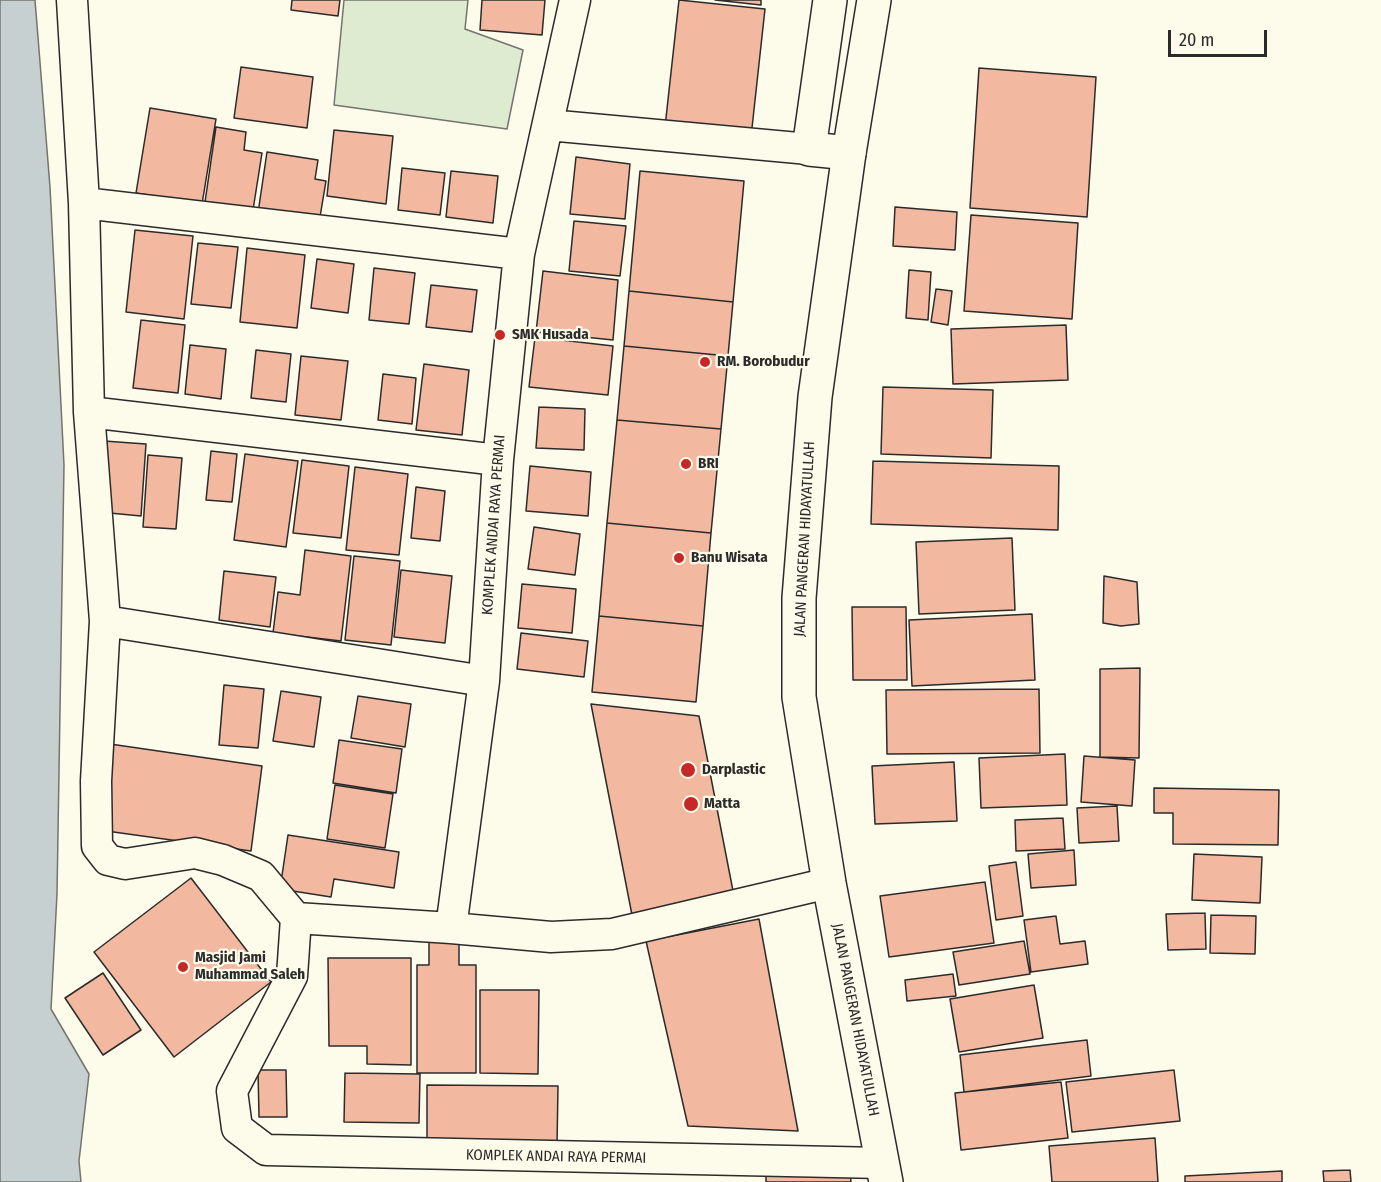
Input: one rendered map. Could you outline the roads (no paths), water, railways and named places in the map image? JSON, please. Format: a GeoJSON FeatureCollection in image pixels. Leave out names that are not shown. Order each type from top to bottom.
{"type":"FeatureCollection","features":[{"type":"Feature","properties":{"kind":"main road"},"geometry":{"type":"LineString","coordinates":[[830,0],[809,149],[849,153]]}},
{"type":"Feature","properties":{"kind":"main road","name":"JALAN PANGERAN HIDAYATULLAH"},"geometry":{"type":"LineString","coordinates":[[874,0],[849,153],[815,397],[799,598],[800,697],[829,883],[884,1173]]}},
{"type":"Feature","properties":{"kind":"street"},"geometry":{"type":"LineString","coordinates":[[72,0],[84,203],[89,412],[105,621],[96,782],[97,846],[108,860],[125,864],[195,854],[223,860],[261,876],[296,918],[551,937],[612,934],[829,883]]}},
{"type":"Feature","properties":{"kind":"street","name":"KOMPLEK ANDAI RAYA PERMAI"},"geometry":{"type":"LineString","coordinates":[[452,928],[484,681],[498,460],[519,254],[575,0]]}},
{"type":"Feature","properties":{"kind":"street"},"geometry":{"type":"LineString","coordinates":[[548,125],[809,149]]}},
{"type":"Feature","properties":{"kind":"street"},"geometry":{"type":"LineString","coordinates":[[84,203],[519,254]]}},
{"type":"Feature","properties":{"kind":"street"},"geometry":{"type":"LineString","coordinates":[[89,412],[498,460]]}},
{"type":"Feature","properties":{"kind":"street"},"geometry":{"type":"LineString","coordinates":[[105,621],[484,681]]}},
{"type":"Feature","properties":{"kind":"street","name":"KOMPLEK ANDAI RAYA PERMAI"},"geometry":{"type":"LineString","coordinates":[[296,918],[292,976],[232,1091],[237,1128],[266,1150],[884,1173]]}},
{"type":"Feature","properties":{"kind":"place","name":"SMK Husada"},"geometry":{"type":"Point","coordinates":[500,335]}},
{"type":"Feature","properties":{"kind":"place","name":"RM. Borobudur"},"geometry":{"type":"Point","coordinates":[705,362]}},
{"type":"Feature","properties":{"kind":"place","name":"BRI"},"geometry":{"type":"Point","coordinates":[686,464]}},
{"type":"Feature","properties":{"kind":"place","name":"Banu Wisata"},"geometry":{"type":"Point","coordinates":[679,558]}},
{"type":"Feature","properties":{"kind":"place","name":"Darplastic"},"geometry":{"type":"Point","coordinates":[688,770]}},
{"type":"Feature","properties":{"kind":"place","name":"Matta"},"geometry":{"type":"Point","coordinates":[691,804]}},
{"type":"Feature","properties":{"kind":"place","name":"Masjid Jami Muhammad Saleh"},"geometry":{"type":"Point","coordinates":[183,967]}}]}
